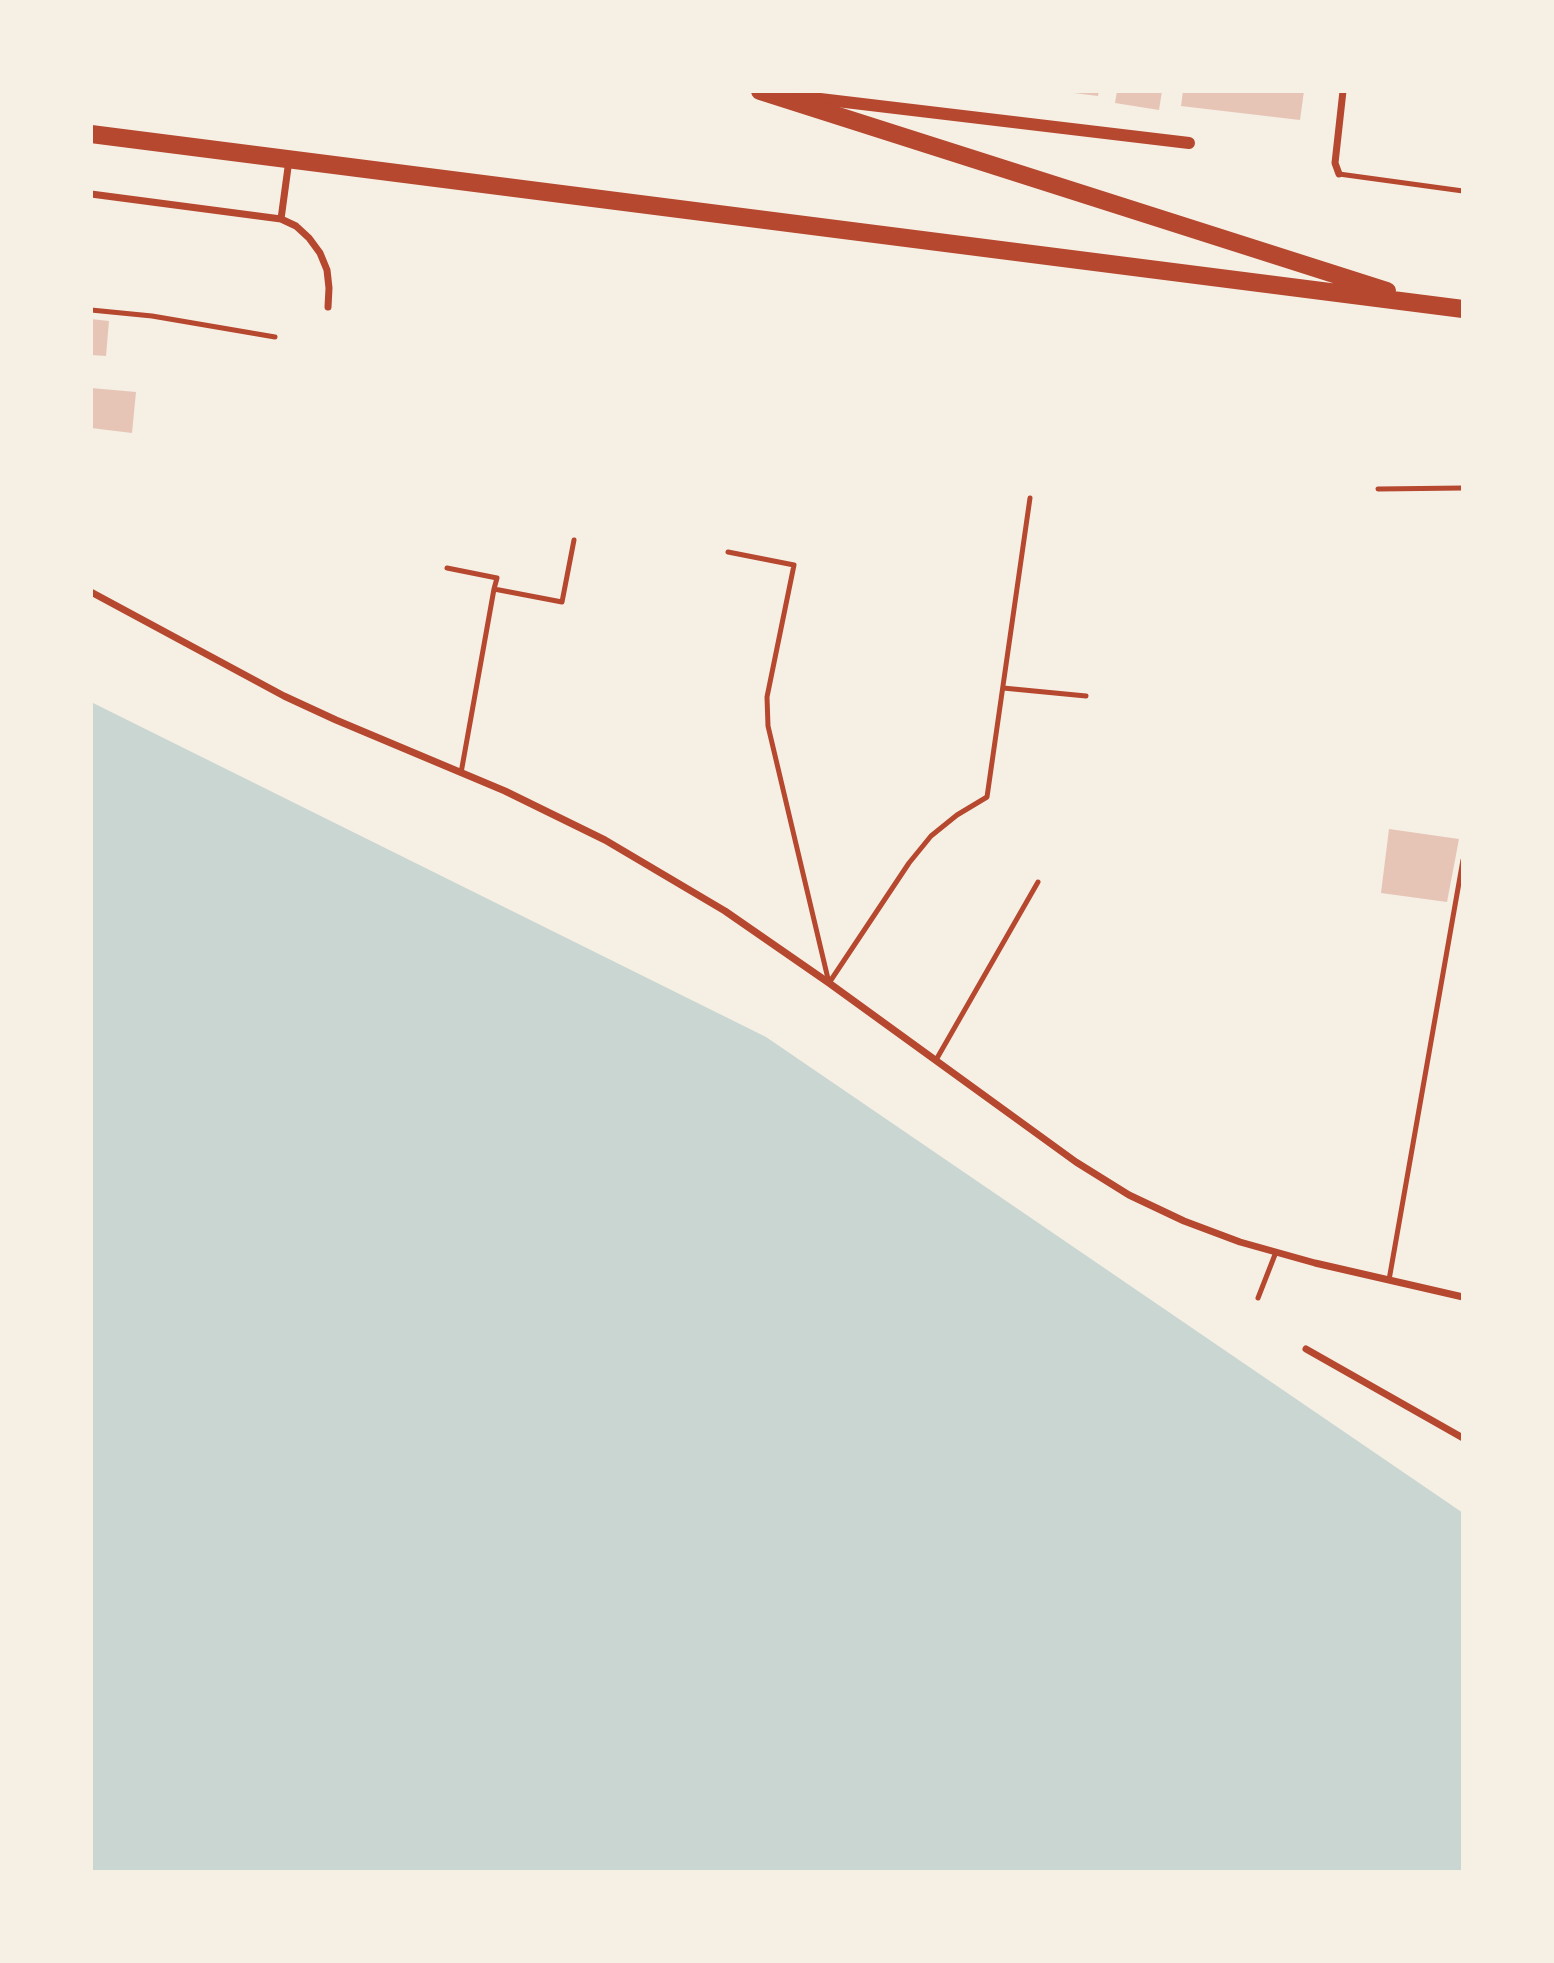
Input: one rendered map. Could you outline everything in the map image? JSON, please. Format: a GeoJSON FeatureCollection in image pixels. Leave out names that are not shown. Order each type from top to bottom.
{"type":"FeatureCollection","features":[{"type":"Feature","properties":{"kind":"main road"},"geometry":{"type":"LineString","coordinates":[[758,91],[1431,305]]}},
{"type":"Feature","properties":{"kind":"main road"},"geometry":{"type":"LineString","coordinates":[[91,134],[1463,309]]}},
{"type":"Feature","properties":{"kind":"street"},"geometry":{"type":"LineString","coordinates":[[758,91],[1189,143]]}},
{"type":"Feature","properties":{"kind":"street"},"geometry":{"type":"LineString","coordinates":[[1339,174],[1335,163],[1343,91]]}},
{"type":"Feature","properties":{"kind":"street"},"geometry":{"type":"LineString","coordinates":[[281,219],[289,159]]}},
{"type":"Feature","properties":{"kind":"street"},"geometry":{"type":"LineString","coordinates":[[91,194],[281,219],[296,226],[320,253],[327,270],[328,307]]}},
{"type":"Feature","properties":{"kind":"street"},"geometry":{"type":"LineString","coordinates":[[91,592],[284,696],[505,791],[605,840],[725,911],[829,982],[1076,1162],[1129,1195],[1184,1221],[1240,1242],[1463,1297]]}},
{"type":"Feature","properties":{"kind":"street"},"geometry":{"type":"LineString","coordinates":[[1306,1349],[1463,1438]]}},
{"type":"Feature","properties":{"kind":"lane"},"geometry":{"type":"LineString","coordinates":[[1339,174],[1463,191]]}},
{"type":"Feature","properties":{"kind":"lane"},"geometry":{"type":"LineString","coordinates":[[91,310],[152,316],[275,337]]}},
{"type":"Feature","properties":{"kind":"lane"},"geometry":{"type":"LineString","coordinates":[[1378,489],[1463,488]]}},
{"type":"Feature","properties":{"kind":"lane"},"geometry":{"type":"LineString","coordinates":[[829,982],[909,863],[931,836],[957,814],[987,797],[1030,498]]}},
{"type":"Feature","properties":{"kind":"lane"},"geometry":{"type":"LineString","coordinates":[[494,589],[562,602],[574,540]]}},
{"type":"Feature","properties":{"kind":"lane"},"geometry":{"type":"LineString","coordinates":[[728,552],[794,565],[766,698],[768,726],[829,982]]}},
{"type":"Feature","properties":{"kind":"lane"},"geometry":{"type":"LineString","coordinates":[[447,568],[497,578],[461,773]]}},
{"type":"Feature","properties":{"kind":"lane"},"geometry":{"type":"LineString","coordinates":[[1003,688],[1086,696]]}},
{"type":"Feature","properties":{"kind":"lane"},"geometry":{"type":"LineString","coordinates":[[1389,1280],[1463,861]]}},
{"type":"Feature","properties":{"kind":"lane"},"geometry":{"type":"LineString","coordinates":[[936,1060],[1038,882]]}},
{"type":"Feature","properties":{"kind":"lane"},"geometry":{"type":"LineString","coordinates":[[1258,1298],[1276,1252]]}},
{"type":"Feature","properties":{"kind":"shaded area"},"geometry":{"type":"Polygon","coordinates":[[[91,702],[766,1037],[1463,1513],[1463,1872],[91,1872],[91,702]]]}},
{"type":"Feature","properties":{"kind":"building"},"geometry":{"type":"Polygon","coordinates":[[[1074,91],[1099,91],[1098,96],[1074,91]]]}},
{"type":"Feature","properties":{"kind":"building"},"geometry":{"type":"Polygon","coordinates":[[[1117,91],[1162,91],[1159,110],[1115,103],[1117,91]]]}},
{"type":"Feature","properties":{"kind":"building"},"geometry":{"type":"Polygon","coordinates":[[[1183,91],[1304,91],[1300,120],[1181,106],[1183,91]]]}},
{"type":"Feature","properties":{"kind":"building"},"geometry":{"type":"Polygon","coordinates":[[[91,319],[109,321],[106,356],[91,355],[91,319]]]}},
{"type":"Feature","properties":{"kind":"building"},"geometry":{"type":"Polygon","coordinates":[[[91,388],[136,392],[132,433],[91,428],[91,388]]]}},
{"type":"Feature","properties":{"kind":"building"},"geometry":{"type":"Polygon","coordinates":[[[1389,829],[1459,839],[1447,902],[1381,893],[1389,829]]]}}]}
